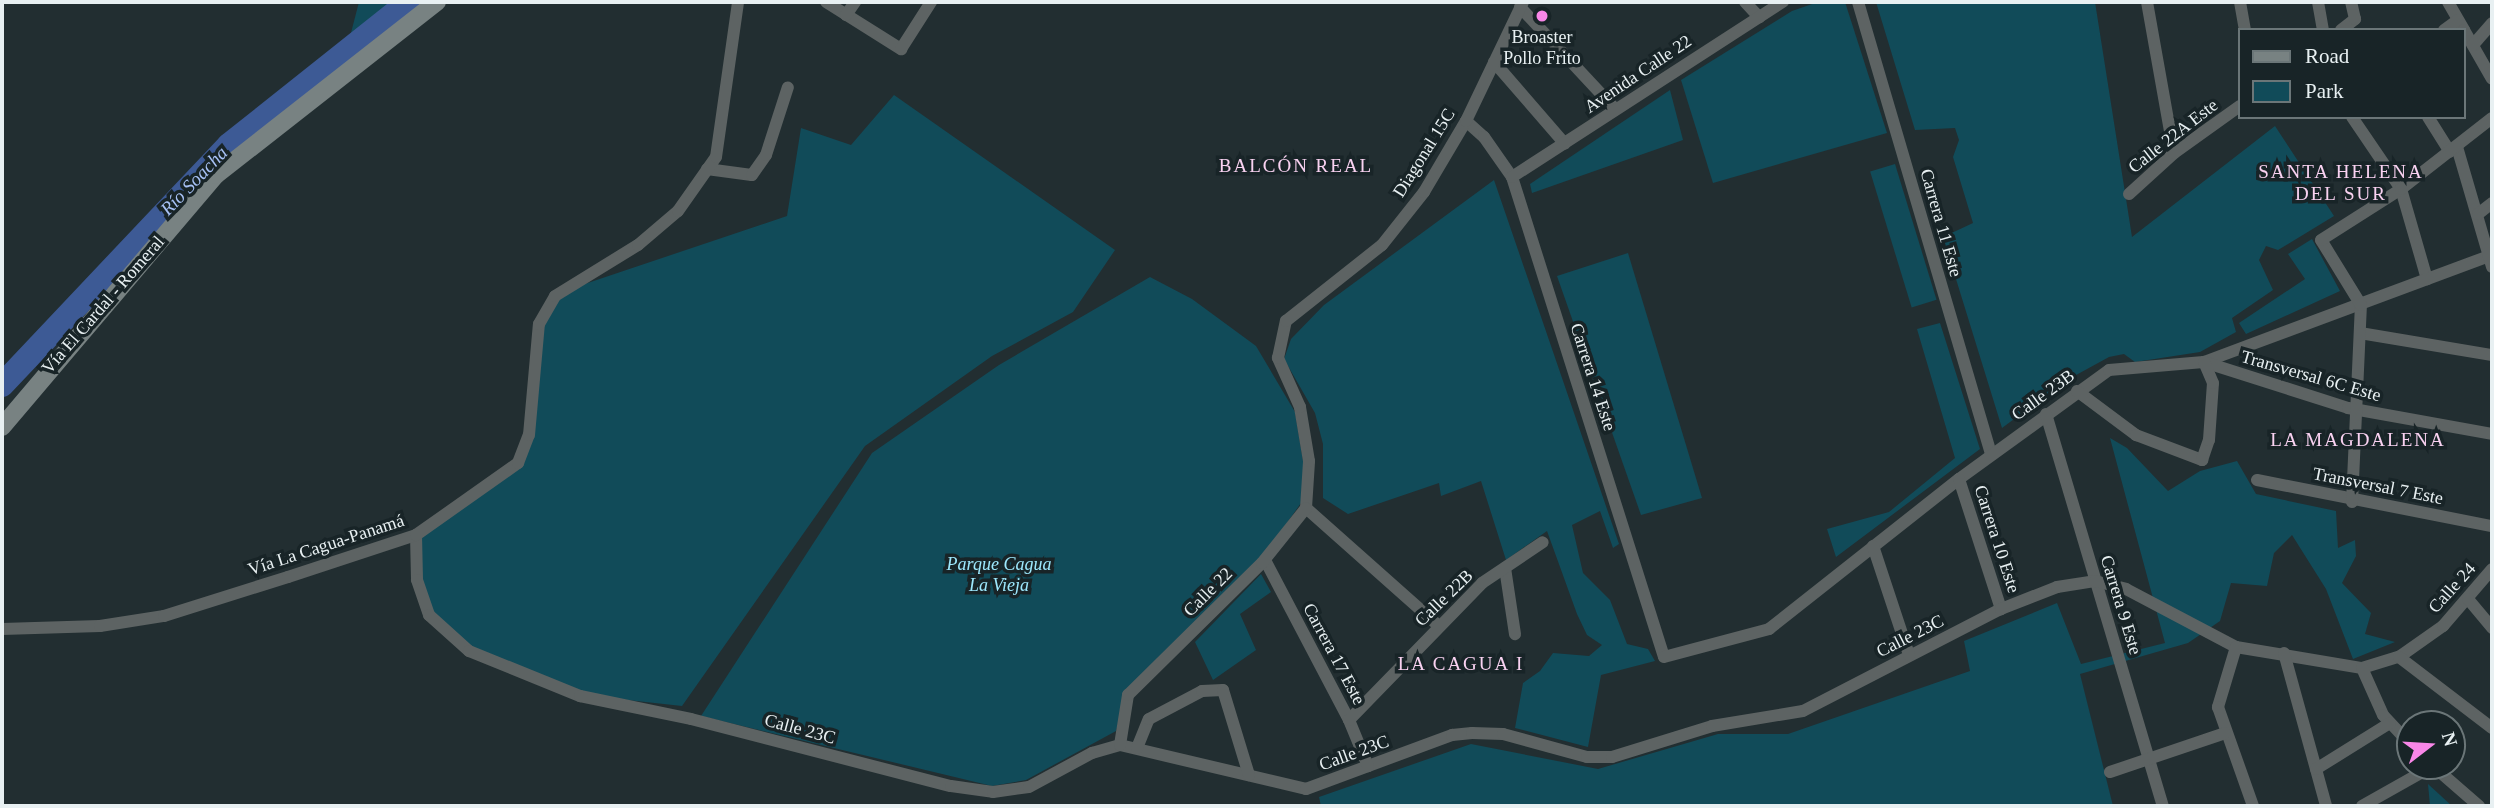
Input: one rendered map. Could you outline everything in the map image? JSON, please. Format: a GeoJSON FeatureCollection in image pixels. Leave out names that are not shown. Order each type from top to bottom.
{"type":"FeatureCollection","features":[{"type":"Feature","properties":{"kind":"main road","name":"Vía El Cardal - Romeral"},"geometry":{"type":"LineString","coordinates":[[2,427],[216,175],[436,2]]}},
{"type":"Feature","properties":{"kind":"street","name":"Vía La Cagua-Panamá"},"geometry":{"type":"LineString","coordinates":[[2,629],[100,626],[164,616],[416,535],[518,464],[528,435],[539,324],[555,296],[638,245],[668,220],[716,157],[738,2]]}},
{"type":"Feature","properties":{"kind":"street"},"geometry":{"type":"LineString","coordinates":[[826,2],[901,49],[931,2]]}},
{"type":"Feature","properties":{"kind":"street"},"geometry":{"type":"LineString","coordinates":[[846,15],[855,2]]}},
{"type":"Feature","properties":{"kind":"street"},"geometry":{"type":"LineString","coordinates":[[1745,2],[1759,17]]}},
{"type":"Feature","properties":{"kind":"street","name":"Avenida Calle 22"},"geometry":{"type":"LineString","coordinates":[[1512,177],[1783,2]]}},
{"type":"Feature","properties":{"kind":"street","name":"Carrera 11 Este"},"geometry":{"type":"LineString","coordinates":[[1858,2],[1991,455]]}},
{"type":"Feature","properties":{"kind":"street"},"geometry":{"type":"LineString","coordinates":[[2147,2],[2174,153]]}},
{"type":"Feature","properties":{"kind":"street"},"geometry":{"type":"LineString","coordinates":[[2240,2],[2245,28]]}},
{"type":"Feature","properties":{"kind":"street"},"geometry":{"type":"LineString","coordinates":[[2318,2],[2323,28]]}},
{"type":"Feature","properties":{"kind":"street"},"geometry":{"type":"LineString","coordinates":[[2344,28],[2355,19],[2351,2]]}},
{"type":"Feature","properties":{"kind":"street"},"geometry":{"type":"LineString","coordinates":[[2448,2],[2462,27]]}},
{"type":"Feature","properties":{"kind":"street"},"geometry":{"type":"LineString","coordinates":[[1522,4],[1615,109]]}},
{"type":"Feature","properties":{"kind":"street","name":"Diagonal 15C"},"geometry":{"type":"LineString","coordinates":[[1306,508],[1309,461],[1300,407],[1278,358],[1286,321],[1383,243],[1424,192],[1466,121],[1522,4]]}},
{"type":"Feature","properties":{"kind":"street"},"geometry":{"type":"LineString","coordinates":[[2473,45],[2492,23]]}},
{"type":"Feature","properties":{"kind":"street"},"geometry":{"type":"LineString","coordinates":[[2466,34],[2492,79]]}},
{"type":"Feature","properties":{"kind":"street"},"geometry":{"type":"LineString","coordinates":[[1494,62],[1565,144]]}},
{"type":"Feature","properties":{"kind":"street"},"geometry":{"type":"LineString","coordinates":[[707,169],[752,175],[766,155],[788,87]]}},
{"type":"Feature","properties":{"kind":"street","name":"Calle 22A Este"},"geometry":{"type":"LineString","coordinates":[[2129,194],[2174,153],[2238,107]]}},
{"type":"Feature","properties":{"kind":"street"},"geometry":{"type":"LineString","coordinates":[[2352,502],[2361,305],[2321,240],[2401,189],[2492,118]]}},
{"type":"Feature","properties":{"kind":"street"},"geometry":{"type":"LineString","coordinates":[[2352,119],[2401,189],[2427,279]]}},
{"type":"Feature","properties":{"kind":"street"},"geometry":{"type":"LineString","coordinates":[[2430,119],[2453,149],[2491,262]]}},
{"type":"Feature","properties":{"kind":"street","name":"Carrera 14 Este"},"geometry":{"type":"LineString","coordinates":[[1466,121],[1484,137],[1512,177],[1664,657]]}},
{"type":"Feature","properties":{"kind":"street"},"geometry":{"type":"LineString","coordinates":[[2477,214],[2492,203]]}},
{"type":"Feature","properties":{"kind":"street","name":"Calle 23B"},"geometry":{"type":"LineString","coordinates":[[1664,657],[1769,629],[1958,479],[2109,370],[2204,362],[2427,279],[2491,262]]}},
{"type":"Feature","properties":{"kind":"street"},"geometry":{"type":"LineString","coordinates":[[2360,333],[2492,355]]}},
{"type":"Feature","properties":{"kind":"street"},"geometry":{"type":"LineString","coordinates":[[2077,391],[2136,435],[2202,460],[2209,440],[2213,383],[2204,362]]}},
{"type":"Feature","properties":{"kind":"street","name":"Transversal 6C Este"},"geometry":{"type":"LineString","coordinates":[[2204,362],[2356,410],[2492,434]]}},
{"type":"Feature","properties":{"kind":"street","name":"Carrera 9 Este"},"geometry":{"type":"LineString","coordinates":[[2046,414],[2164,806]]}},
{"type":"Feature","properties":{"kind":"street","name":"Carrera 10 Este"},"geometry":{"type":"LineString","coordinates":[[1958,479],[2001,610]]}},
{"type":"Feature","properties":{"kind":"street","name":"Transversal 7 Este"},"geometry":{"type":"LineString","coordinates":[[2257,481],[2352,502],[2492,526]]}},
{"type":"Feature","properties":{"kind":"street"},"geometry":{"type":"LineString","coordinates":[[1306,508],[1440,626]]}},
{"type":"Feature","properties":{"kind":"street","name":"Calle 22"},"geometry":{"type":"LineString","coordinates":[[1120,745],[1128,695],[1265,559],[1306,508]]}},
{"type":"Feature","properties":{"kind":"street","name":"Calle 23C"},"geometry":{"type":"LineString","coordinates":[[416,535],[417,580],[429,615],[469,651],[580,696],[691,719],[951,786],[993,792],[1029,787],[1092,753],[1120,745],[1306,789],[1452,735],[1503,734],[1587,757],[1612,757],[1712,726],[1803,711],[2001,610],[2057,587],[2095,581],[2126,589],[2236,647],[2362,668]]}},
{"type":"Feature","properties":{"kind":"street","name":"Calle 22B"},"geometry":{"type":"LineString","coordinates":[[1349,720],[1440,626],[1505,568],[1543,542]]}},
{"type":"Feature","properties":{"kind":"street"},"geometry":{"type":"LineString","coordinates":[[1873,546],[1909,655]]}},
{"type":"Feature","properties":{"kind":"street","name":"Carrera 17 Este"},"geometry":{"type":"LineString","coordinates":[[1265,559],[1349,720],[1368,766]]}},
{"type":"Feature","properties":{"kind":"street"},"geometry":{"type":"LineString","coordinates":[[1505,568],[1515,634]]}},
{"type":"Feature","properties":{"kind":"street","name":"Calle 24"},"geometry":{"type":"LineString","coordinates":[[2362,668],[2399,657],[2443,626],[2492,569]]}},
{"type":"Feature","properties":{"kind":"street"},"geometry":{"type":"LineString","coordinates":[[2468,599],[2492,628]]}},
{"type":"Feature","properties":{"kind":"street"},"geometry":{"type":"LineString","coordinates":[[2236,647],[2219,695],[2225,733],[2253,806]]}},
{"type":"Feature","properties":{"kind":"street"},"geometry":{"type":"LineString","coordinates":[[2284,653],[2326,806]]}},
{"type":"Feature","properties":{"kind":"street"},"geometry":{"type":"LineString","coordinates":[[2399,657],[2492,728]]}},
{"type":"Feature","properties":{"kind":"street"},"geometry":{"type":"LineString","coordinates":[[2362,668],[2390,723],[2396,729]]}},
{"type":"Feature","properties":{"kind":"street"},"geometry":{"type":"LineString","coordinates":[[1137,748],[1143,726],[1160,712],[1202,691],[1223,690],[1249,775]]}},
{"type":"Feature","properties":{"kind":"street"},"geometry":{"type":"LineString","coordinates":[[2316,769],[2390,723]]}},
{"type":"Feature","properties":{"kind":"street"},"geometry":{"type":"LineString","coordinates":[[2110,772],[2225,733]]}},
{"type":"Feature","properties":{"kind":"street"},"geometry":{"type":"LineString","coordinates":[[2362,806],[2408,780]]}},
{"type":"Feature","properties":{"kind":"street"},"geometry":{"type":"LineString","coordinates":[[2449,780],[2479,806]]}},
{"type":"Feature","properties":{"kind":"green space"},"geometry":{"type":"Polygon","coordinates":[[[359,2],[406,2],[346,52],[359,2]]]}},
{"type":"Feature","properties":{"kind":"green space"},"geometry":{"type":"Polygon","coordinates":[[[1818,2],[1845,2],[1887,133],[1713,183],[1681,80],[1792,11],[1818,2]]]}},
{"type":"Feature","properties":{"kind":"green space"},"geometry":{"type":"Polygon","coordinates":[[[1876,2],[2095,2],[2132,237],[2275,126],[2334,216],[2278,250],[2266,246],[2259,260],[2273,290],[2232,318],[2236,332],[2200,352],[2135,362],[2124,354],[2109,357],[2067,380],[2002,428],[1943,237],[1973,223],[1953,157],[1959,140],[1955,128],[1915,130],[1876,2]]]}},
{"type":"Feature","properties":{"kind":"green space"},"geometry":{"type":"Polygon","coordinates":[[[1670,90],[1683,140],[1532,193],[1530,184],[1670,90]]]}},
{"type":"Feature","properties":{"kind":"green space"},"geometry":{"type":"Polygon","coordinates":[[[894,95],[1115,250],[1073,312],[992,356],[865,446],[682,706],[573,694],[475,655],[433,618],[418,575],[412,533],[517,463],[527,434],[535,323],[552,295],[787,216],[801,128],[851,145],[894,95]]]}},
{"type":"Feature","properties":{"kind":"green space"},"geometry":{"type":"Polygon","coordinates":[[[1895,164],[1937,300],[1912,307],[1870,172],[1895,164]]]}},
{"type":"Feature","properties":{"kind":"green space"},"geometry":{"type":"Polygon","coordinates":[[[1494,180],[1619,544],[1613,548],[1600,511],[1572,525],[1583,573],[1610,600],[1627,644],[1648,649],[1655,661],[1601,675],[1588,747],[1515,728],[1523,683],[1540,671],[1553,653],[1589,656],[1602,645],[1587,635],[1547,531],[1506,560],[1481,481],[1441,496],[1439,483],[1348,514],[1323,498],[1323,444],[1315,413],[1284,359],[1291,339],[1324,305],[1494,180]]]}},
{"type":"Feature","properties":{"kind":"green space"},"geometry":{"type":"Polygon","coordinates":[[[2312,239],[2340,291],[2246,334],[2239,323],[2305,279],[2288,254],[2312,239]]]}},
{"type":"Feature","properties":{"kind":"green space"},"geometry":{"type":"Polygon","coordinates":[[[1628,253],[1702,498],[1641,515],[1557,276],[1628,253]]]}},
{"type":"Feature","properties":{"kind":"green space","name":"Parque Cagua La Vieja"},"geometry":{"type":"Polygon","coordinates":[[[1150,277],[1192,299],[1256,346],[1295,412],[1304,467],[1301,503],[1260,561],[1126,693],[1116,731],[1026,780],[992,786],[701,716],[872,453],[999,365],[1150,277]]]}},
{"type":"Feature","properties":{"kind":"green space"},"geometry":{"type":"Polygon","coordinates":[[[1940,323],[1980,449],[1836,557],[1827,529],[1889,512],[1955,458],[1917,329],[1940,323]]]}},
{"type":"Feature","properties":{"kind":"green space"},"geometry":{"type":"Polygon","coordinates":[[[2110,438],[2127,448],[2168,491],[2200,471],[2237,461],[2256,494],[2336,511],[2338,548],[2355,540],[2356,556],[2342,583],[2371,613],[2365,634],[2395,642],[2353,659],[2326,589],[2292,535],[2274,553],[2267,586],[2231,583],[2220,621],[2188,643],[2080,674],[2113,806],[1321,806],[1319,797],[1471,744],[1598,769],[1718,734],[1788,734],[1970,671],[1964,641],[2057,603],[2081,664],[2165,643],[2110,438]]]}},
{"type":"Feature","properties":{"kind":"green space"},"geometry":{"type":"Polygon","coordinates":[[[1261,574],[1271,592],[1240,614],[1256,650],[1213,680],[1195,642],[1261,574]]]}},
{"type":"Feature","properties":{"kind":"green space"},"geometry":{"type":"Polygon","coordinates":[[[2428,784],[2452,806],[2430,806],[2428,784]]]}},
{"type":"Feature","properties":{"kind":"waterway","name":"Río Soacha"},"geometry":{"type":"LineString","coordinates":[[2,385],[229,145],[409,2]]}},
{"type":"Feature","properties":{"kind":"place","name":"Broaster Pollo Frito"},"geometry":{"type":"Point","coordinates":[1542,16]}},
{"type":"Feature","properties":{"kind":"district","name":"BALCÓN REAL"},"geometry":{"type":"Point","coordinates":[1296,166]}},
{"type":"Feature","properties":{"kind":"district","name":"SANTA HELENA DEL SUR"},"geometry":{"type":"Point","coordinates":[2341,183]}},
{"type":"Feature","properties":{"kind":"district","name":"LA MAGDALENA"},"geometry":{"type":"Point","coordinates":[2358,440]}},
{"type":"Feature","properties":{"kind":"district","name":"LA CAGUA I"},"geometry":{"type":"Point","coordinates":[1461,664]}}]}
